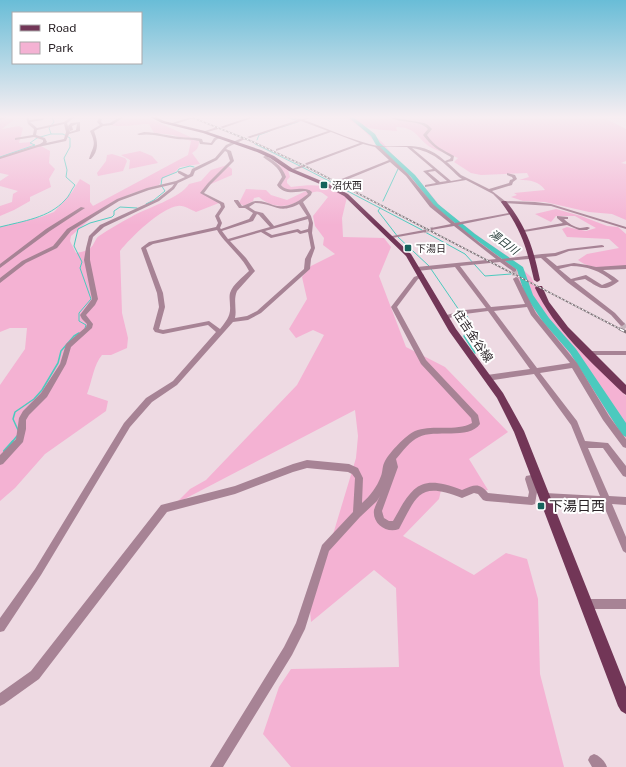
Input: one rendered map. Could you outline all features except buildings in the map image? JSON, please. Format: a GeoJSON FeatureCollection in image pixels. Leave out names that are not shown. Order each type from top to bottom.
{"type":"FeatureCollection","features":[{"type":"Feature","properties":{"kind":"main road","name":"住吉金谷線"},"geometry":{"type":"LineString","coordinates":[[272,153],[292,170],[335,183],[346,195],[395,237],[409,255],[445,317],[509,411],[538,478],[626,706]]}},
{"type":"Feature","properties":{"kind":"main road"},"geometry":{"type":"LineString","coordinates":[[504,202],[524,231],[542,298],[554,316],[626,391]]}},
{"type":"Feature","properties":{"kind":"street"},"geometry":{"type":"LineString","coordinates":[[0,158],[16,153]]}},
{"type":"Feature","properties":{"kind":"street"},"geometry":{"type":"LineString","coordinates":[[90,158],[93,153]]}},
{"type":"Feature","properties":{"kind":"street"},"geometry":{"type":"LineString","coordinates":[[0,282],[24,262],[54,247],[69,230],[109,205],[131,195],[177,182],[188,177],[192,175],[193,170],[216,159],[218,153]]}},
{"type":"Feature","properties":{"kind":"street"},"geometry":{"type":"LineString","coordinates":[[0,627],[38,572],[127,425],[149,400],[175,382],[231,320],[234,313],[232,298],[234,291],[252,271],[248,264],[226,241],[219,230],[220,223],[217,216],[223,207],[222,203],[202,193],[208,184],[232,161],[230,153]]}},
{"type":"Feature","properties":{"kind":"street"},"geometry":{"type":"LineString","coordinates":[[236,202],[240,207],[246,207],[256,202],[266,203],[281,208],[301,203],[310,194],[310,192],[288,191],[281,188],[279,185],[284,177],[271,160],[265,157],[270,153]]}},
{"type":"Feature","properties":{"kind":"street"},"geometry":{"type":"LineString","coordinates":[[292,170],[337,153]]}},
{"type":"Feature","properties":{"kind":"street"},"geometry":{"type":"LineString","coordinates":[[384,153],[417,186],[432,206],[499,260],[514,270]]}},
{"type":"Feature","properties":{"kind":"street"},"geometry":{"type":"LineString","coordinates":[[416,153],[450,182]]}},
{"type":"Feature","properties":{"kind":"street"},"geometry":{"type":"LineString","coordinates":[[431,153],[445,162],[456,173],[490,190],[504,202],[535,203],[551,206],[626,228]]}},
{"type":"Feature","properties":{"kind":"street"},"geometry":{"type":"LineString","coordinates":[[444,153],[453,157],[452,160],[445,162]]}},
{"type":"Feature","properties":{"kind":"street"},"geometry":{"type":"LineString","coordinates":[[335,183],[391,160]]}},
{"type":"Feature","properties":{"kind":"street"},"geometry":{"type":"LineString","coordinates":[[436,170],[425,171],[439,184]]}},
{"type":"Feature","properties":{"kind":"street"},"geometry":{"type":"LineString","coordinates":[[179,172],[188,177]]}},
{"type":"Feature","properties":{"kind":"street"},"geometry":{"type":"LineString","coordinates":[[490,190],[511,184],[511,181],[515,179],[514,176],[508,174]]}},
{"type":"Feature","properties":{"kind":"street"},"geometry":{"type":"LineString","coordinates":[[426,186],[467,179]]}},
{"type":"Feature","properties":{"kind":"street"},"geometry":{"type":"LineString","coordinates":[[0,461],[20,440],[22,420],[26,413],[44,395],[63,364],[68,346],[89,328],[90,324],[83,315],[94,303],[95,298],[87,260],[91,236],[102,226],[158,200],[164,193],[173,188],[177,182]]}},
{"type":"Feature","properties":{"kind":"street"},"geometry":{"type":"LineString","coordinates":[[231,320],[243,320],[250,318],[259,312],[307,269],[308,259],[313,248],[309,217],[301,203]]}},
{"type":"Feature","properties":{"kind":"street"},"geometry":{"type":"LineString","coordinates":[[246,207],[261,214],[273,227]]}},
{"type":"Feature","properties":{"kind":"street"},"geometry":{"type":"LineString","coordinates":[[0,266],[48,230],[83,208]]}},
{"type":"Feature","properties":{"kind":"street"},"geometry":{"type":"LineString","coordinates":[[220,332],[209,323],[163,332],[157,331],[156,329],[162,307],[160,293],[143,248],[151,243],[219,230],[251,220],[254,217],[254,212]]}},
{"type":"Feature","properties":{"kind":"street"},"geometry":{"type":"LineString","coordinates":[[433,229],[512,213]]}},
{"type":"Feature","properties":{"kind":"street"},"geometry":{"type":"LineString","coordinates":[[226,241],[309,217]]}},
{"type":"Feature","properties":{"kind":"street"},"geometry":{"type":"LineString","coordinates":[[566,218],[559,217],[567,224],[579,229],[588,228]]}},
{"type":"Feature","properties":{"kind":"street"},"geometry":{"type":"LineString","coordinates":[[524,231],[567,224]]}},
{"type":"Feature","properties":{"kind":"street"},"geometry":{"type":"LineString","coordinates":[[262,231],[271,237],[298,230],[300,233],[310,230]]}},
{"type":"Feature","properties":{"kind":"street"},"geometry":{"type":"LineString","coordinates":[[395,237],[424,230]]}},
{"type":"Feature","properties":{"kind":"street"},"geometry":{"type":"LineString","coordinates":[[216,767],[288,651],[301,626],[325,548],[374,498],[385,477],[388,463],[403,445],[418,434],[463,429],[472,427],[476,424],[474,417],[424,362],[394,307],[419,272],[457,265],[542,256],[568,250],[602,246]]}},
{"type":"Feature","properties":{"kind":"street"},"geometry":{"type":"LineString","coordinates":[[542,256],[569,281],[613,314],[622,324]]}},
{"type":"Feature","properties":{"kind":"street"},"geometry":{"type":"LineString","coordinates":[[457,265],[574,423],[626,548]]}},
{"type":"Feature","properties":{"kind":"street"},"geometry":{"type":"LineString","coordinates":[[555,268],[577,265],[594,269],[612,277],[616,281],[602,287],[586,278],[569,281]]}},
{"type":"Feature","properties":{"kind":"street"},"geometry":{"type":"LineString","coordinates":[[594,269],[626,267]]}},
{"type":"Feature","properties":{"kind":"street"},"geometry":{"type":"LineString","coordinates":[[516,279],[528,305],[546,331],[562,347],[575,365],[606,418],[626,445]]}},
{"type":"Feature","properties":{"kind":"street"},"geometry":{"type":"LineString","coordinates":[[445,317],[464,312],[528,305]]}},
{"type":"Feature","properties":{"kind":"street"},"geometry":{"type":"LineString","coordinates":[[588,353],[626,353]]}},
{"type":"Feature","properties":{"kind":"street"},"geometry":{"type":"LineString","coordinates":[[487,378],[575,365]]}},
{"type":"Feature","properties":{"kind":"street"},"geometry":{"type":"LineString","coordinates":[[583,444],[605,445],[626,473]]}},
{"type":"Feature","properties":{"kind":"street"},"geometry":{"type":"LineString","coordinates":[[392,458],[394,467],[378,511],[380,521],[388,526],[396,526],[407,504],[415,493],[421,488],[429,486],[442,486],[462,494],[474,489],[480,490],[486,497],[532,501],[533,492],[529,479],[538,478]]}},
{"type":"Feature","properties":{"kind":"street"},"geometry":{"type":"LineString","coordinates":[[0,700],[35,675],[164,508],[235,490],[307,464],[349,468],[356,471],[359,478],[357,514]]}},
{"type":"Feature","properties":{"kind":"street"},"geometry":{"type":"LineString","coordinates":[[545,497],[626,501]]}},
{"type":"Feature","properties":{"kind":"street"},"geometry":{"type":"LineString","coordinates":[[587,604],[626,604]]}},
{"type":"Feature","properties":{"kind":"green space"},"geometry":{"type":"Polygon","coordinates":[[[0,153],[50,153],[49,163],[55,169],[49,179],[51,187],[30,197],[30,201],[0,216],[0,206],[12,202],[13,194],[18,191],[0,186],[0,181],[9,175],[0,173],[0,153]]]}},
{"type":"Feature","properties":{"kind":"green space"},"geometry":{"type":"Polygon","coordinates":[[[131,153],[144,153],[152,156],[158,163],[129,169],[130,160],[121,155],[131,153]]]}},
{"type":"Feature","properties":{"kind":"green space"},"geometry":{"type":"Polygon","coordinates":[[[188,153],[192,153],[200,164],[180,167],[174,173],[162,179],[159,185],[130,194],[97,213],[71,236],[70,241],[76,253],[89,249],[98,237],[137,214],[179,194],[189,184],[201,181],[211,170],[227,165],[232,169],[232,175],[211,184],[202,193],[219,203],[196,212],[183,206],[171,208],[155,217],[120,251],[122,313],[128,338],[127,348],[111,355],[102,355],[95,368],[87,394],[108,401],[106,411],[45,454],[15,488],[0,501],[0,385],[25,349],[27,328],[10,328],[0,332],[0,227],[41,217],[54,212],[72,192],[80,179],[90,185],[90,202],[93,206],[188,155],[188,153]]]}},
{"type":"Feature","properties":{"kind":"green space"},"geometry":{"type":"Polygon","coordinates":[[[386,153],[391,153],[418,179],[441,207],[482,239],[509,257],[531,277],[548,311],[570,338],[626,396],[626,439],[604,410],[571,356],[527,304],[515,270],[487,250],[430,202],[410,176],[386,153]]]}},
{"type":"Feature","properties":{"kind":"green space"},"geometry":{"type":"Polygon","coordinates":[[[444,153],[626,153],[626,161],[621,163],[626,164],[626,220],[612,214],[589,212],[545,202],[523,201],[511,197],[517,195],[514,193],[545,190],[543,187],[534,182],[519,180],[529,177],[527,173],[481,175],[471,173],[454,162],[458,158],[444,153]]]}},
{"type":"Feature","properties":{"kind":"green space"},"geometry":{"type":"Polygon","coordinates":[[[112,154],[125,158],[127,161],[123,171],[98,176],[97,173],[106,161],[107,155],[112,154]]]}},
{"type":"Feature","properties":{"kind":"green space"},"geometry":{"type":"Polygon","coordinates":[[[273,161],[288,170],[290,177],[287,180],[287,183],[291,187],[314,185],[326,187],[347,197],[342,218],[343,237],[384,238],[391,247],[379,276],[406,347],[445,367],[508,432],[469,459],[488,490],[465,493],[442,486],[439,499],[403,536],[474,575],[506,553],[527,559],[538,599],[540,674],[564,767],[291,767],[263,734],[279,687],[291,669],[399,667],[396,588],[374,570],[311,622],[310,611],[356,458],[358,436],[355,410],[175,504],[190,489],[206,480],[297,385],[324,335],[313,330],[296,338],[289,329],[307,299],[302,277],[311,266],[335,254],[323,245],[324,238],[315,226],[313,216],[328,197],[322,193],[316,192],[311,193],[292,204],[281,206],[270,204],[259,197],[254,198],[253,201],[244,206],[239,203],[246,189],[266,190],[271,195],[287,200],[308,190],[286,190],[281,185],[285,177],[273,161]]]}},
{"type":"Feature","properties":{"kind":"green space"},"geometry":{"type":"Polygon","coordinates":[[[556,209],[581,216],[607,226],[618,227],[626,234],[626,266],[595,267],[589,266],[578,260],[587,254],[619,248],[609,239],[567,237],[562,229],[567,227],[586,231],[596,228],[575,216],[556,216],[551,222],[535,214],[556,209]]]}},
{"type":"Feature","properties":{"kind":"waterway"},"geometry":{"type":"LineString","coordinates":[[0,157],[12,153]]}},
{"type":"Feature","properties":{"kind":"waterway"},"geometry":{"type":"LineString","coordinates":[[0,227],[26,221],[43,215],[59,206],[66,199],[75,185],[66,177],[67,170],[64,158],[67,153]]}},
{"type":"Feature","properties":{"kind":"waterway"},"geometry":{"type":"LineString","coordinates":[[273,153],[300,166]]}},
{"type":"Feature","properties":{"kind":"waterway","name":"湯日川"},"geometry":{"type":"LineString","coordinates":[[388,153],[413,176],[436,205],[473,235],[520,269],[529,295],[546,320],[573,351],[626,432]]}},
{"type":"Feature","properties":{"kind":"waterway"},"geometry":{"type":"LineString","coordinates":[[146,204],[154,200],[165,191],[161,185],[162,178],[177,172],[179,169],[190,166],[194,167]]}},
{"type":"Feature","properties":{"kind":"waterway"},"geometry":{"type":"LineString","coordinates":[[302,167],[333,183]]}},
{"type":"Feature","properties":{"kind":"waterway"},"geometry":{"type":"LineString","coordinates":[[383,201],[398,169]]}},
{"type":"Feature","properties":{"kind":"waterway"},"geometry":{"type":"LineString","coordinates":[[334,184],[380,208]]}},
{"type":"Feature","properties":{"kind":"waterway"},"geometry":{"type":"LineString","coordinates":[[85,328],[86,325],[79,321],[79,313],[91,299],[80,268],[82,262],[74,246],[78,229],[90,223],[112,217],[114,215],[114,211],[120,207],[137,208]]}},
{"type":"Feature","properties":{"kind":"waterway"},"geometry":{"type":"LineString","coordinates":[[380,208],[422,230]]}},
{"type":"Feature","properties":{"kind":"waterway"},"geometry":{"type":"LineString","coordinates":[[380,208],[378,211],[398,237],[429,266]]}},
{"type":"Feature","properties":{"kind":"waterway"},"geometry":{"type":"LineString","coordinates":[[425,232],[465,254],[485,276],[511,274]]}},
{"type":"Feature","properties":{"kind":"waterway"},"geometry":{"type":"LineString","coordinates":[[431,269],[459,310],[467,316],[472,326],[469,330]]}},
{"type":"Feature","properties":{"kind":"waterway"},"geometry":{"type":"LineString","coordinates":[[470,329],[464,336],[475,353]]}},
{"type":"Feature","properties":{"kind":"waterway"},"geometry":{"type":"LineString","coordinates":[[18,430],[13,419],[15,412],[34,399],[42,390],[58,363],[61,351],[74,336],[79,333]]}},
{"type":"Feature","properties":{"kind":"waterway"},"geometry":{"type":"LineString","coordinates":[[12,442],[17,436]]}},
{"type":"Feature","properties":{"kind":"waterway"},"geometry":{"type":"LineString","coordinates":[[4,451],[13,441]]}},
{"type":"Feature","properties":{"kind":"tunnel"},"geometry":{"type":"LineString","coordinates":[[336,182],[340,181]]}},
{"type":"Feature","properties":{"kind":"tunnel"},"geometry":{"type":"LineString","coordinates":[[424,231],[433,229]]}},
{"type":"Feature","properties":{"kind":"tunnel"},"geometry":{"type":"LineString","coordinates":[[514,270],[516,279]]}},
{"type":"Feature","properties":{"kind":"tunnel"},"geometry":{"type":"LineString","coordinates":[[622,324],[626,329]]}},
{"type":"Feature","properties":{"kind":"railway"},"geometry":{"type":"LineString","coordinates":[[276,153],[305,166],[622,330]]}},
{"type":"Feature","properties":{"kind":"railway"},"geometry":{"type":"LineString","coordinates":[[622,330],[626,332]]}},
{"type":"Feature","properties":{"kind":"place","name":"沼伏西"},"geometry":{"type":"Point","coordinates":[324,185]}},
{"type":"Feature","properties":{"kind":"place","name":"下湯日"},"geometry":{"type":"Point","coordinates":[408,248]}},
{"type":"Feature","properties":{"kind":"place","name":"下湯日西"},"geometry":{"type":"Point","coordinates":[541,506]}}]}
